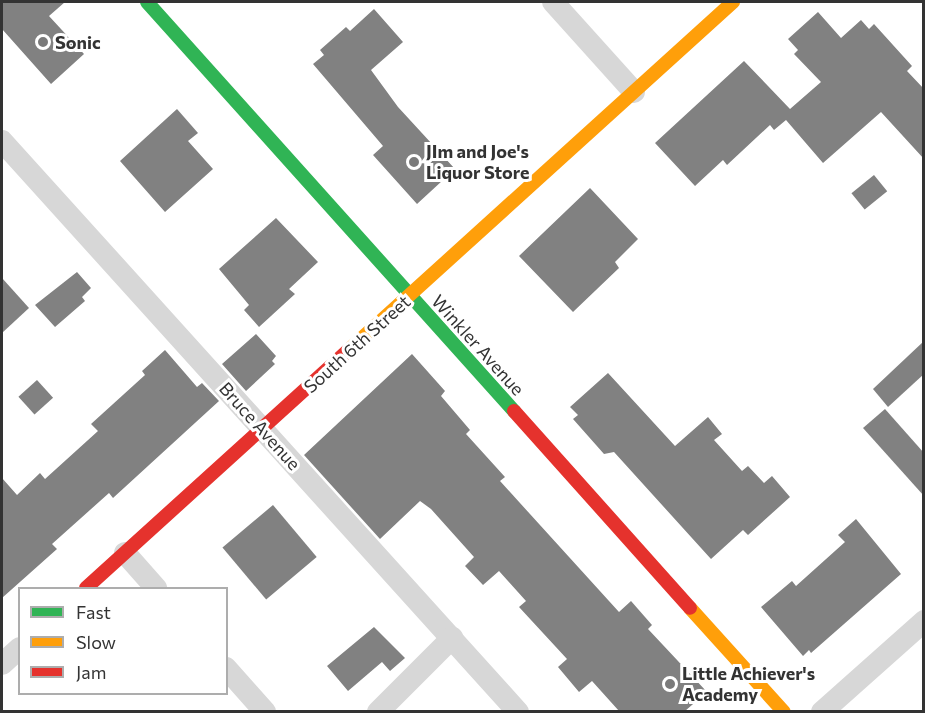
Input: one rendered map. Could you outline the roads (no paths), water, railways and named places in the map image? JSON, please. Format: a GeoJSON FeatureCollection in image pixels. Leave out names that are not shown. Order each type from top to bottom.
{"type":"FeatureCollection","features":[{"type":"Feature","properties":{"kind":"main road","name":"Winkler Avenue"},"geometry":{"type":"LineString","coordinates":[[147,2],[784,711]]}},
{"type":"Feature","properties":{"kind":"main road","name":"South 6th Street"},"geometry":{"type":"LineString","coordinates":[[87,587],[733,2]]}},
{"type":"Feature","properties":{"kind":"street"},"geometry":{"type":"LineString","coordinates":[[553,2],[634,92]]}},
{"type":"Feature","properties":{"kind":"street","name":"Bruce Avenue"},"geometry":{"type":"LineString","coordinates":[[2,141],[518,711]]}},
{"type":"Feature","properties":{"kind":"street"},"geometry":{"type":"LineString","coordinates":[[125,553],[155,587]]}},
{"type":"Feature","properties":{"kind":"street"},"geometry":{"type":"LineString","coordinates":[[822,711],[924,621]]}},
{"type":"Feature","properties":{"kind":"street"},"geometry":{"type":"LineString","coordinates":[[378,711],[452,638]]}},
{"type":"Feature","properties":{"kind":"street"},"geometry":{"type":"LineString","coordinates":[[2,664],[18,650]]}},
{"type":"Feature","properties":{"kind":"street"},"geometry":{"type":"LineString","coordinates":[[228,670],[265,711]]}},
{"type":"Feature","properties":{"kind":"place","name":"Sonic"},"geometry":{"type":"Point","coordinates":[43,42]}},
{"type":"Feature","properties":{"kind":"place","name":"JIm and Joe's Liquor Store"},"geometry":{"type":"Point","coordinates":[414,162]}},
{"type":"Feature","properties":{"kind":"place","name":"Little Achiever's Academy"},"geometry":{"type":"Point","coordinates":[670,684]}}]}
